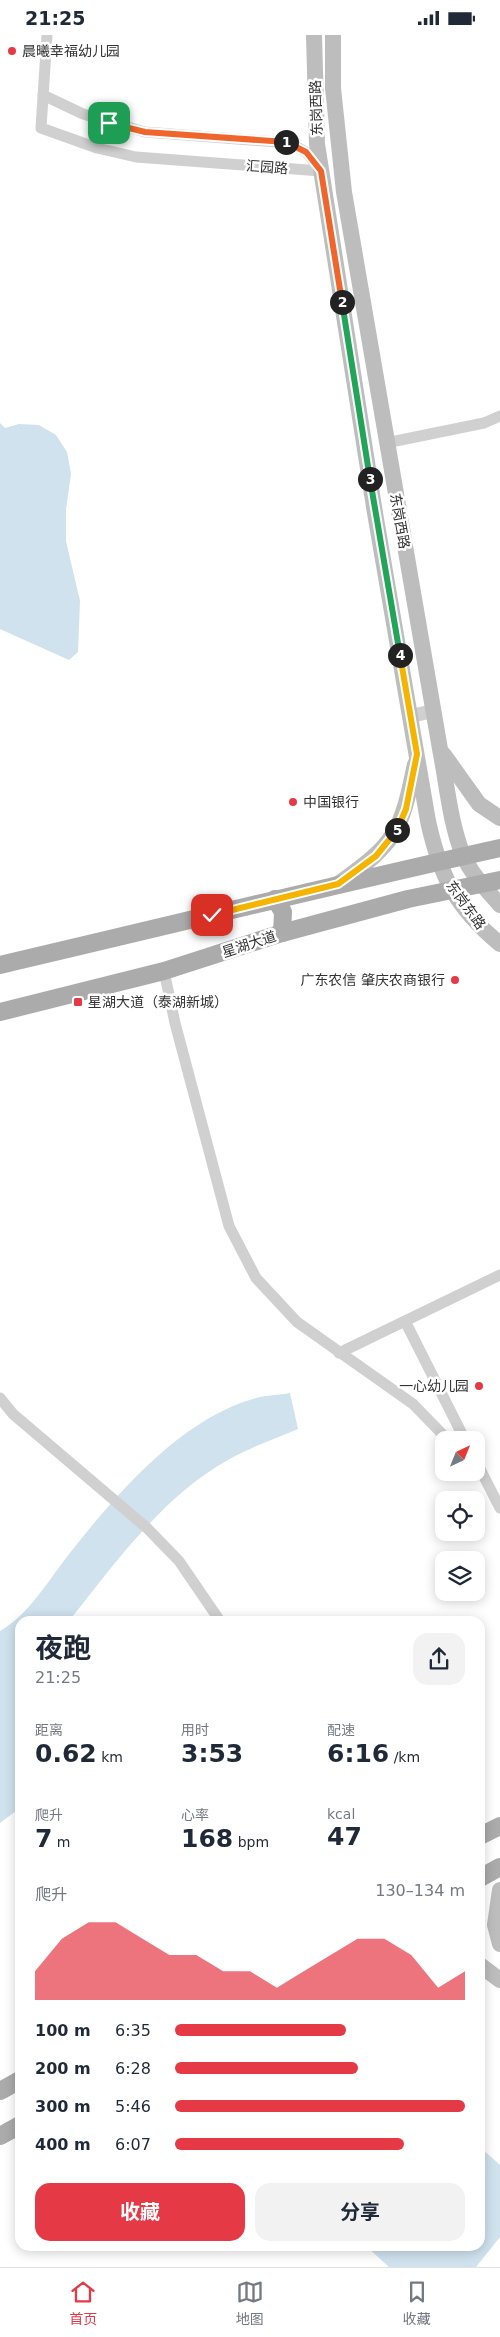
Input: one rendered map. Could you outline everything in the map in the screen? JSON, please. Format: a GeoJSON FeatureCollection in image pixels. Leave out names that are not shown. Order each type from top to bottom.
{"type":"FeatureCollection","features":[{"type":"Feature","properties":{"kind":"main road","name":"东岗西路"},"geometry":{"type":"LineString","coordinates":[[314,35],[317,144],[321,171],[375,513],[428,821],[438,862]]}},
{"type":"Feature","properties":{"kind":"main road","name":"东岗西路"},"geometry":{"type":"LineString","coordinates":[[333,35],[332,88],[337,140],[386,443],[433,711],[456,833],[464,856]]}},
{"type":"Feature","properties":{"kind":"main road"},"geometry":{"type":"LineString","coordinates":[[440,749],[470,794],[479,804],[500,818]]}},
{"type":"Feature","properties":{"kind":"main road"},"geometry":{"type":"LineString","coordinates":[[338,884],[376,856],[393,837],[406,809],[417,754]]}},
{"type":"Feature","properties":{"kind":"main road"},"geometry":{"type":"LineString","coordinates":[[0,965],[96,944],[338,884],[500,848]]}},
{"type":"Feature","properties":{"kind":"main road","name":"东岗东路"},"geometry":{"type":"LineString","coordinates":[[464,856],[482,884],[500,905]]}},
{"type":"Feature","properties":{"kind":"main road","name":"东岗东路"},"geometry":{"type":"LineString","coordinates":[[438,862],[452,890],[477,925],[500,944]]}},
{"type":"Feature","properties":{"kind":"main road","name":"星湖大道"},"geometry":{"type":"LineString","coordinates":[[0,1012],[164,971],[282,933],[408,899],[500,881]]}},
{"type":"Feature","properties":{"kind":"main road"},"geometry":{"type":"LineString","coordinates":[[275,899],[283,912],[282,933]]}},
{"type":"Feature","properties":{"kind":"main road"},"geometry":{"type":"LineString","coordinates":[[485,1834],[500,1826]]}},
{"type":"Feature","properties":{"kind":"main road"},"geometry":{"type":"LineString","coordinates":[[485,1875],[500,1867]]}},
{"type":"Feature","properties":{"kind":"main road"},"geometry":{"type":"LineString","coordinates":[[500,1891],[495,1925],[500,1944]]}},
{"type":"Feature","properties":{"kind":"main road"},"geometry":{"type":"LineString","coordinates":[[485,1969],[500,1980]]}},
{"type":"Feature","properties":{"kind":"main road"},"geometry":{"type":"LineString","coordinates":[[0,2091],[15,2083]]}},
{"type":"Feature","properties":{"kind":"main road"},"geometry":{"type":"LineString","coordinates":[[0,2136],[15,2128]]}},
{"type":"Feature","properties":{"kind":"street"},"geometry":{"type":"LineString","coordinates":[[43,95],[47,35]]}},
{"type":"Feature","properties":{"kind":"street","name":"汇园路"},"geometry":{"type":"LineString","coordinates":[[43,95],[83,114],[145,132],[290,143],[306,152],[321,171],[136,157],[97,148],[41,128],[43,95]]}},
{"type":"Feature","properties":{"kind":"street"},"geometry":{"type":"LineString","coordinates":[[386,443],[484,423],[500,416]]}},
{"type":"Feature","properties":{"kind":"street"},"geometry":{"type":"LineString","coordinates":[[411,716],[433,711]]}},
{"type":"Feature","properties":{"kind":"street"},"geometry":{"type":"LineString","coordinates":[[164,971],[175,1023],[229,1227],[256,1278],[297,1322],[413,1404],[439,1431]]}},
{"type":"Feature","properties":{"kind":"street"},"geometry":{"type":"LineString","coordinates":[[339,1353],[500,1275]]}},
{"type":"Feature","properties":{"kind":"street"},"geometry":{"type":"LineString","coordinates":[[405,1321],[461,1431]]}},
{"type":"Feature","properties":{"kind":"street"},"geometry":{"type":"LineString","coordinates":[[0,1398],[13,1414],[147,1528],[179,1561],[217,1616]]}},
{"type":"Feature","properties":{"kind":"street"},"geometry":{"type":"LineString","coordinates":[[485,1479],[500,1508]]}},
{"type":"Feature","properties":{"kind":"street"},"geometry":{"type":"LineString","coordinates":[[481,1481],[500,1508]]}},
{"type":"Feature","properties":{"kind":"water"},"geometry":{"type":"Polygon","coordinates":[[[0,423],[5,428],[19,424],[39,425],[56,435],[67,452],[71,474],[66,509],[66,541],[80,601],[78,652],[69,660],[0,629],[0,423]]]}},
{"type":"Feature","properties":{"kind":"water"},"geometry":{"type":"Polygon","coordinates":[[[290,1393],[298,1429],[236,1455],[204,1475],[182,1492],[141,1532],[73,1616],[20,1616],[84,1535],[150,1463],[200,1423],[228,1408],[264,1396],[290,1393]]]}},
{"type":"Feature","properties":{"kind":"water"},"geometry":{"type":"Polygon","coordinates":[[[15,1620],[15,1812],[0,1823],[0,1631],[15,1620]]]}},
{"type":"Feature","properties":{"kind":"water"},"geometry":{"type":"Polygon","coordinates":[[[485,2152],[500,2165],[500,2237],[476,2267],[389,2267],[371,2251],[485,2251],[485,2152]]]}},
{"type":"Feature","properties":{"kind":"place","name":"晨曦幸福幼儿园"},"geometry":{"type":"Point","coordinates":[12,51]}},
{"type":"Feature","properties":{"kind":"place","name":"中国银行"},"geometry":{"type":"Point","coordinates":[293,802]}},
{"type":"Feature","properties":{"kind":"place","name":"广东农信 肇庆农商银行"},"geometry":{"type":"Point","coordinates":[455,980]}},
{"type":"Feature","properties":{"kind":"place","name":"星湖大道（泰湖新城）"},"geometry":{"type":"Point","coordinates":[78,1002]}},
{"type":"Feature","properties":{"kind":"place","name":"一心幼儿园"},"geometry":{"type":"Point","coordinates":[479,1386]}},
{"type":"Feature","properties":{"kind":"route"},"geometry":{"type":"LineString","coordinates":[[109,123],[145,132],[290,143],[306,152],[321,171],[375,513],[417,754],[406,809],[400,825],[393,837],[376,856],[338,884],[212,915]]}}]}
